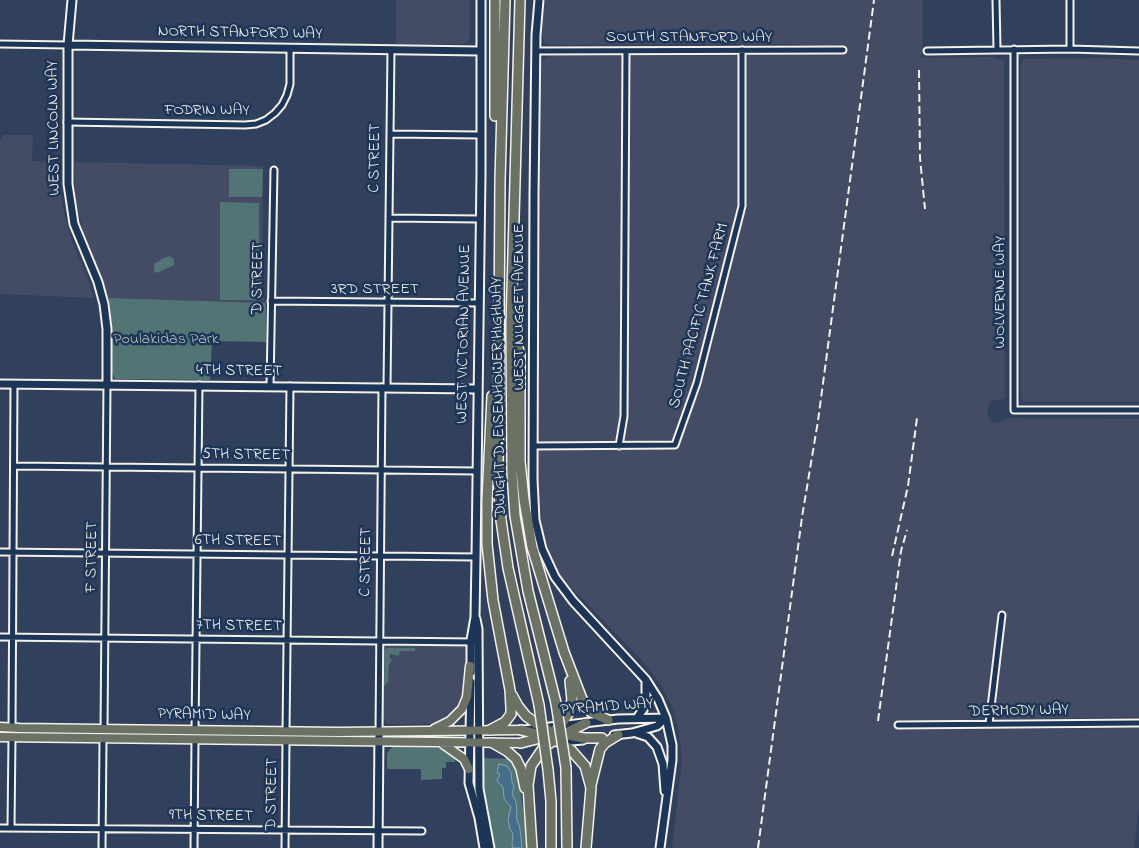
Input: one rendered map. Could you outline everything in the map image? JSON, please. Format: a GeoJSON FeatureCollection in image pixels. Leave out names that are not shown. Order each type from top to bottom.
{"type":"FeatureCollection","features":[{"type":"Feature","properties":{"kind":"highway"},"geometry":{"type":"LineString","coordinates":[[495,0],[496,148],[500,181]]}},
{"type":"Feature","properties":{"kind":"highway","name":"DWIGHT D. EISENHOWER HIGHWAY"},"geometry":{"type":"LineString","coordinates":[[505,0],[500,181],[498,481],[501,520],[510,576],[539,705],[551,801],[551,848]]}},
{"type":"Feature","properties":{"kind":"highway","name":"DWIGHT D. EISENHOWER HIGHWAY"},"geometry":{"type":"LineString","coordinates":[[520,0],[511,326],[512,473],[515,516],[528,592],[556,703],[566,768],[567,848]]}},
{"type":"Feature","properties":{"kind":"highway"},"geometry":{"type":"LineString","coordinates":[[511,326],[520,355],[519,449],[525,507],[535,557],[564,652],[584,704],[595,715],[608,720]]}},
{"type":"Feature","properties":{"kind":"highway"},"geometry":{"type":"LineString","coordinates":[[490,730],[501,725],[509,717],[511,708],[510,690],[493,600],[486,530],[491,410],[498,359]]}},
{"type":"Feature","properties":{"kind":"highway"},"geometry":{"type":"LineString","coordinates":[[532,848],[528,785],[531,766],[569,712],[572,696],[564,652]]}},
{"type":"Feature","properties":{"kind":"highway"},"geometry":{"type":"LineString","coordinates":[[510,690],[521,711],[554,735],[581,761],[588,773],[590,788]]}},
{"type":"Feature","properties":{"kind":"highway"},"geometry":{"type":"LineString","coordinates":[[521,743],[554,735],[586,723]]}},
{"type":"Feature","properties":{"kind":"highway"},"geometry":{"type":"LineString","coordinates":[[521,730],[584,738],[602,738]]}},
{"type":"Feature","properties":{"kind":"highway"},"geometry":{"type":"LineString","coordinates":[[586,848],[590,788],[600,749],[605,743],[618,735]]}},
{"type":"Feature","properties":{"kind":"highway"},"geometry":{"type":"LineString","coordinates":[[493,743],[508,750],[516,758],[521,769],[529,807]]}},
{"type":"Feature","properties":{"kind":"main road"},"geometry":{"type":"LineString","coordinates":[[427,731],[450,722],[462,709],[467,697],[470,666]]}},
{"type":"Feature","properties":{"kind":"main road","name":"PYRAMID WAY"},"geometry":{"type":"LineString","coordinates":[[0,727],[286,731],[441,742],[521,743]]}},
{"type":"Feature","properties":{"kind":"main road","name":"PYRAMID WAY"},"geometry":{"type":"LineString","coordinates":[[0,737],[286,741],[379,737],[427,731],[521,730]]}},
{"type":"Feature","properties":{"kind":"main road"},"geometry":{"type":"LineString","coordinates":[[441,742],[460,756],[469,769]]}},
{"type":"Feature","properties":{"kind":"street","name":"WEST LINCOLN WAY"},"geometry":{"type":"LineString","coordinates":[[72,0],[68,45],[67,164],[69,201],[74,224],[93,269],[104,302],[107,329],[107,384]]}},
{"type":"Feature","properties":{"kind":"street","name":"WEST VICTORIAN AVENUE"},"geometry":{"type":"LineString","coordinates":[[481,0],[475,616],[478,628],[470,666],[469,769],[470,789],[479,818],[484,848]]}},
{"type":"Feature","properties":{"kind":"street","name":"WEST NUGGET AVENUE"},"geometry":{"type":"LineString","coordinates":[[539,0],[536,51],[534,510],[539,540],[548,565],[566,593],[646,680],[658,699],[666,718],[672,745],[672,760],[660,848]]}},
{"type":"Feature","properties":{"kind":"street"},"geometry":{"type":"LineString","coordinates":[[996,0],[997,49]]}},
{"type":"Feature","properties":{"kind":"street"},"geometry":{"type":"LineString","coordinates":[[1070,0],[1070,49]]}},
{"type":"Feature","properties":{"kind":"street","name":"NORTH STANFORD WAY"},"geometry":{"type":"LineString","coordinates":[[0,44],[480,51]]}},
{"type":"Feature","properties":{"kind":"street","name":"FODRIN WAY"},"geometry":{"type":"LineString","coordinates":[[67,122],[256,124],[266,120],[275,113],[287,95],[290,84],[290,48]]}},
{"type":"Feature","properties":{"kind":"street"},"geometry":{"type":"LineString","coordinates":[[928,51],[997,49],[1139,51]]}},
{"type":"Feature","properties":{"kind":"street","name":"WOLVERINE WAY"},"geometry":{"type":"LineString","coordinates":[[1014,49],[1014,410],[1139,410]]}},
{"type":"Feature","properties":{"kind":"street","name":"C STREET"},"geometry":{"type":"LineString","coordinates":[[379,737],[381,470],[388,302],[390,50]]}},
{"type":"Feature","properties":{"kind":"street","name":"SOUTH PACIFIC TANK FARM"},"geometry":{"type":"LineString","coordinates":[[533,446],[675,445],[696,383],[742,206],[742,50]]}},
{"type":"Feature","properties":{"kind":"street","name":"SOUTH STANFORD WAY"},"geometry":{"type":"LineString","coordinates":[[536,51],[843,50]]}},
{"type":"Feature","properties":{"kind":"street"},"geometry":{"type":"LineString","coordinates":[[619,446],[624,416],[626,51]]}},
{"type":"Feature","properties":{"kind":"street"},"geometry":{"type":"LineString","coordinates":[[390,134],[480,136]]}},
{"type":"Feature","properties":{"kind":"street","name":"D STREET"},"geometry":{"type":"LineString","coordinates":[[270,386],[274,170]]}},
{"type":"Feature","properties":{"kind":"street"},"geometry":{"type":"LineString","coordinates":[[389,218],[480,219]]}},
{"type":"Feature","properties":{"kind":"street","name":"3RD STREET"},"geometry":{"type":"LineString","coordinates":[[271,301],[479,303]]}},
{"type":"Feature","properties":{"kind":"street","name":"4TH STREET"},"geometry":{"type":"LineString","coordinates":[[0,384],[478,388]]}},
{"type":"Feature","properties":{"kind":"street"},"geometry":{"type":"LineString","coordinates":[[12,728],[14,384]]}},
{"type":"Feature","properties":{"kind":"street","name":"F STREET"},"geometry":{"type":"LineString","coordinates":[[104,729],[107,384]]}},
{"type":"Feature","properties":{"kind":"street"},"geometry":{"type":"LineString","coordinates":[[195,730],[199,385]]}},
{"type":"Feature","properties":{"kind":"street"},"geometry":{"type":"LineString","coordinates":[[286,731],[290,386]]}},
{"type":"Feature","properties":{"kind":"street","name":"5TH STREET"},"geometry":{"type":"LineString","coordinates":[[14,466],[477,471]]}},
{"type":"Feature","properties":{"kind":"street","name":"6TH STREET"},"geometry":{"type":"LineString","coordinates":[[0,552],[476,557]]}},
{"type":"Feature","properties":{"kind":"street"},"geometry":{"type":"LineString","coordinates":[[989,724],[1002,615]]}},
{"type":"Feature","properties":{"kind":"street","name":"7TH STREET"},"geometry":{"type":"LineString","coordinates":[[0,637],[475,642]]}},
{"type":"Feature","properties":{"kind":"street","name":"WEST VICTORIAN AVENUE"},"geometry":{"type":"LineString","coordinates":[[475,642],[479,730],[479,789],[490,848]]}},
{"type":"Feature","properties":{"kind":"street"},"geometry":{"type":"LineString","coordinates":[[637,718],[646,702],[646,680]]}},
{"type":"Feature","properties":{"kind":"street","name":"PYRAMID WAY"},"geometry":{"type":"LineString","coordinates":[[586,723],[637,718],[666,718]]}},
{"type":"Feature","properties":{"kind":"street","name":"PYRAMID WAY"},"geometry":{"type":"LineString","coordinates":[[602,738],[632,733],[657,726],[666,718]]}},
{"type":"Feature","properties":{"kind":"street","name":"DERMODY WAY"},"geometry":{"type":"LineString","coordinates":[[898,725],[1139,723]]}},
{"type":"Feature","properties":{"kind":"street"},"geometry":{"type":"LineString","coordinates":[[632,733],[646,736],[657,747],[665,774],[666,806]]}},
{"type":"Feature","properties":{"kind":"street"},"geometry":{"type":"LineString","coordinates":[[378,848],[379,737]]}},
{"type":"Feature","properties":{"kind":"street"},"geometry":{"type":"LineString","coordinates":[[11,828],[12,738]]}},
{"type":"Feature","properties":{"kind":"street"},"geometry":{"type":"LineString","coordinates":[[102,848],[103,739]]}},
{"type":"Feature","properties":{"kind":"street"},"geometry":{"type":"LineString","coordinates":[[194,848],[195,740]]}},
{"type":"Feature","properties":{"kind":"street","name":"D STREET"},"geometry":{"type":"LineString","coordinates":[[285,848],[286,741]]}},
{"type":"Feature","properties":{"kind":"street","name":"9TH STREET"},"geometry":{"type":"LineString","coordinates":[[0,828],[422,831]]}},
{"type":"Feature","properties":{"kind":"shaded area"},"geometry":{"type":"Polygon","coordinates":[[[396,0],[470,0],[469,40],[463,44],[396,44],[396,0]]]}},
{"type":"Feature","properties":{"kind":"shaded area"},"geometry":{"type":"Polygon","coordinates":[[[545,0],[923,0],[923,45],[921,58],[992,57],[1004,60],[1005,397],[1004,399],[991,401],[987,412],[990,420],[996,423],[1009,418],[1139,419],[1139,717],[896,721],[896,730],[1139,728],[1139,808],[1134,848],[672,848],[682,760],[678,727],[672,707],[662,687],[648,667],[562,578],[547,550],[541,521],[538,475],[539,68],[547,57],[555,56],[842,55],[843,48],[794,44],[551,45],[545,42],[542,36],[541,26],[545,0]]]}},
{"type":"Feature","properties":{"kind":"shaded area"},"geometry":{"type":"Polygon","coordinates":[[[1099,58],[1139,60],[1139,402],[1024,402],[1021,398],[1021,64],[1024,59],[1099,58]]]}},
{"type":"Feature","properties":{"kind":"shaded area"},"geometry":{"type":"Polygon","coordinates":[[[4,135],[33,135],[32,161],[59,162],[61,196],[65,218],[72,242],[87,276],[94,298],[0,294],[0,140],[4,135]]]}},
{"type":"Feature","properties":{"kind":"shaded area"},"geometry":{"type":"Polygon","coordinates":[[[74,162],[263,166],[262,296],[266,303],[109,298],[86,240],[76,205],[74,162]]]}},
{"type":"Feature","properties":{"kind":"shaded area"},"geometry":{"type":"Polygon","coordinates":[[[386,646],[467,646],[468,665],[464,696],[456,713],[441,723],[436,724],[387,724],[383,717],[383,648],[386,646]]]}},
{"type":"Feature","properties":{"kind":"shaded area"},"geometry":{"type":"Polygon","coordinates":[[[499,764],[507,766],[511,772],[514,786],[512,794],[516,802],[516,816],[520,829],[522,848],[513,848],[513,834],[508,820],[511,806],[504,798],[503,787],[497,781],[500,774],[497,773],[499,764]]]}},
{"type":"Feature","properties":{"kind":"green space"},"geometry":{"type":"Polygon","coordinates":[[[229,169],[263,169],[262,197],[229,197],[229,169]]]}},
{"type":"Feature","properties":{"kind":"green space"},"geometry":{"type":"Polygon","coordinates":[[[220,202],[259,203],[259,300],[220,300],[220,202]]]}},
{"type":"Feature","properties":{"kind":"green space"},"geometry":{"type":"Polygon","coordinates":[[[170,256],[174,259],[174,265],[157,273],[154,271],[154,264],[170,256]]]}},
{"type":"Feature","properties":{"kind":"green space","name":"Poulakidas Park"},"geometry":{"type":"Polygon","coordinates":[[[109,298],[266,303],[266,342],[212,341],[210,380],[115,379],[112,373],[112,327],[109,298]]]}},
{"type":"Feature","properties":{"kind":"green space"},"geometry":{"type":"Polygon","coordinates":[[[387,648],[415,648],[415,651],[400,651],[399,656],[390,654],[389,658],[392,660],[389,665],[388,682],[384,686],[385,650],[387,648]]]}},
{"type":"Feature","properties":{"kind":"green space"},"geometry":{"type":"Polygon","coordinates":[[[392,747],[443,748],[455,754],[455,762],[446,762],[446,768],[442,768],[442,779],[421,780],[421,769],[387,769],[387,753],[392,747]]]}},
{"type":"Feature","properties":{"kind":"green space"},"geometry":{"type":"Polygon","coordinates":[[[483,758],[511,759],[518,771],[528,848],[492,848],[492,830],[481,789],[483,758]]]}},
{"type":"Feature","properties":{"kind":"railway"},"geometry":{"type":"LineString","coordinates":[[758,848],[802,517],[818,421],[874,0]]}},
{"type":"Feature","properties":{"kind":"railway"},"geometry":{"type":"LineString","coordinates":[[919,70],[920,158],[925,209]]}},
{"type":"Feature","properties":{"kind":"railway"},"geometry":{"type":"LineString","coordinates":[[892,556],[908,486],[917,418]]}},
{"type":"Feature","properties":{"kind":"railway"},"geometry":{"type":"LineString","coordinates":[[878,721],[901,551],[907,530]]}}]}
